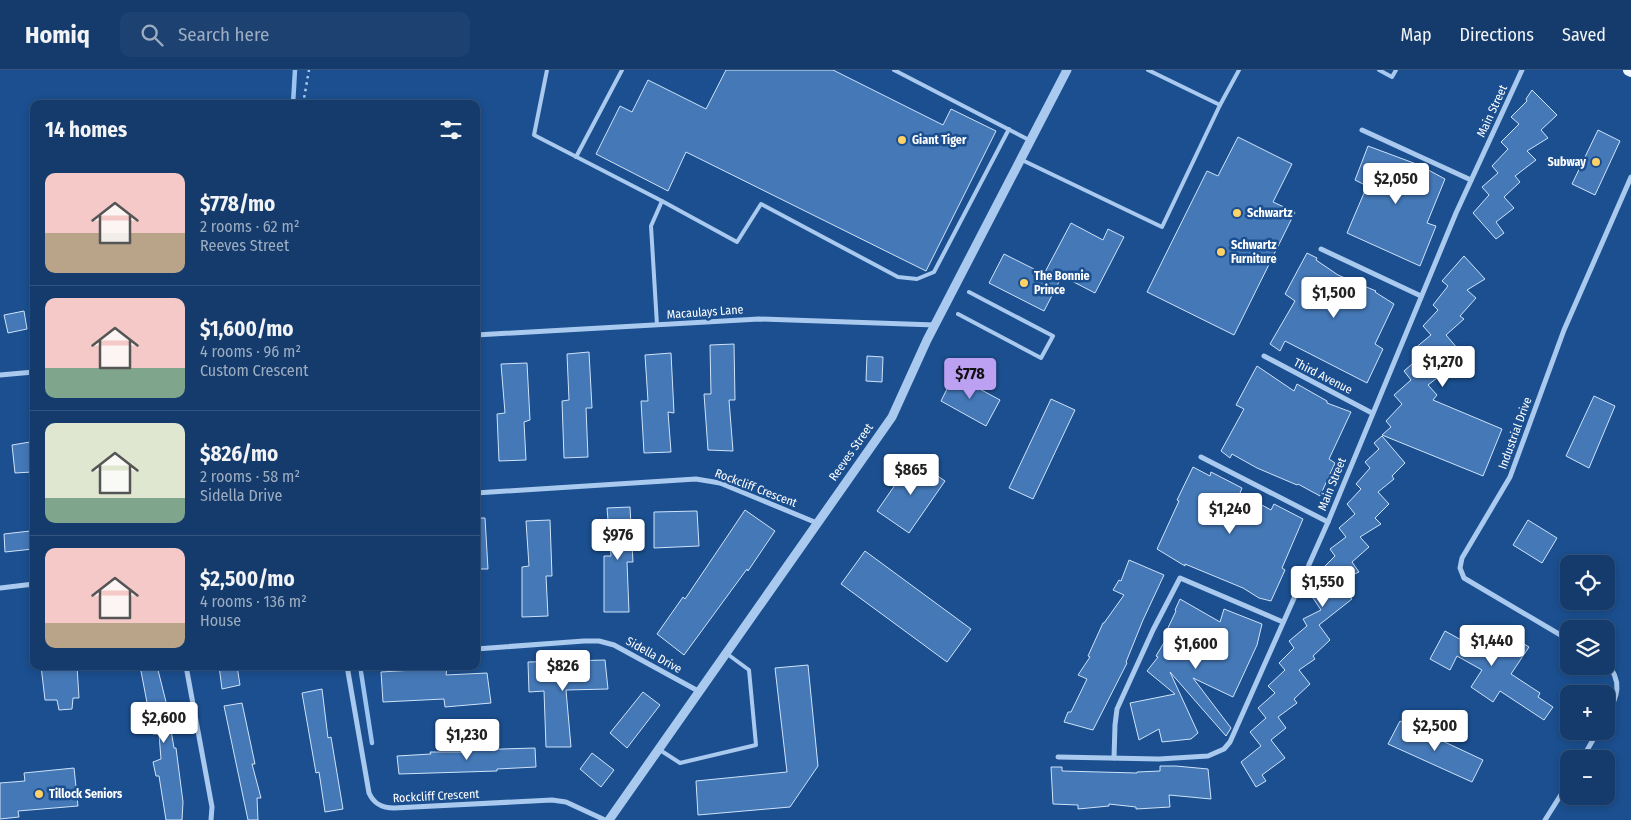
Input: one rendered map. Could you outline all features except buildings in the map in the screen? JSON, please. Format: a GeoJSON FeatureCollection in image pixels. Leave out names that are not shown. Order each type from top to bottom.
{"type":"FeatureCollection","features":[{"type":"Feature","properties":{"kind":"street","name":"Reeves Street"},"geometry":{"type":"LineString","coordinates":[[609,820],[892,417],[936,325],[1067,70]]}},
{"type":"Feature","properties":{"kind":"street","name":"Main Street"},"geometry":{"type":"LineString","coordinates":[[1058,756],[1159,759],[1208,756],[1224,749],[1234,736],[1328,522],[1372,412],[1471,180],[1522,70]]}},
{"type":"Feature","properties":{"kind":"street"},"geometry":{"type":"LineString","coordinates":[[1362,130],[1471,180]]}},
{"type":"Feature","properties":{"kind":"street","name":"Industrial Drive"},"geometry":{"type":"LineString","coordinates":[[1560,635],[1464,578],[1460,571],[1460,563],[1510,477],[1564,330],[1631,177]]}},
{"type":"Feature","properties":{"kind":"street"},"geometry":{"type":"LineString","coordinates":[[1321,249],[1421,296]]}},
{"type":"Feature","properties":{"kind":"street","name":"Macaulays Lane"},"geometry":{"type":"LineString","coordinates":[[480,335],[760,319],[936,325]]}},
{"type":"Feature","properties":{"kind":"street","name":"Third Avenue"},"geometry":{"type":"LineString","coordinates":[[1264,356],[1372,412]]}},
{"type":"Feature","properties":{"kind":"street"},"geometry":{"type":"LineString","coordinates":[[0,375],[30,372]]}},
{"type":"Feature","properties":{"kind":"street"},"geometry":{"type":"LineString","coordinates":[[1201,457],[1328,522]]}},
{"type":"Feature","properties":{"kind":"street","name":"Rockcliff Crescent"},"geometry":{"type":"LineString","coordinates":[[480,493],[703,480],[730,487],[817,523]]}},
{"type":"Feature","properties":{"kind":"street"},"geometry":{"type":"LineString","coordinates":[[1114,758],[1114,725],[1117,709],[1153,630],[1180,578],[1283,622]]}},
{"type":"Feature","properties":{"kind":"street"},"geometry":{"type":"LineString","coordinates":[[0,588],[30,584]]}},
{"type":"Feature","properties":{"kind":"street","name":"Sidella Drive"},"geometry":{"type":"LineString","coordinates":[[480,649],[599,641],[622,649],[700,692]]}},
{"type":"Feature","properties":{"kind":"street"},"geometry":{"type":"LineString","coordinates":[[187,670],[212,807],[211,820]]}},
{"type":"Feature","properties":{"kind":"street","name":"Rockcliff Crescent"},"geometry":{"type":"LineString","coordinates":[[348,670],[369,792],[372,800],[379,805],[386,808],[394,808],[552,800],[566,802],[605,820]]}},
{"type":"Feature","properties":{"kind":"street"},"geometry":{"type":"LineString","coordinates":[[1614,675],[1618,688],[1615,701]]}},
{"type":"Feature","properties":{"kind":"street"},"geometry":{"type":"LineString","coordinates":[[1545,820],[1560,796]]}},
{"type":"Feature","properties":{"kind":"lane"},"geometry":{"type":"LineString","coordinates":[[546,70],[534,135],[662,201],[736,242],[761,204],[898,277],[917,279],[934,272],[1009,129]]}},
{"type":"Feature","properties":{"kind":"lane"},"geometry":{"type":"LineString","coordinates":[[576,157],[622,70]]}},
{"type":"Feature","properties":{"kind":"lane"},"geometry":{"type":"LineString","coordinates":[[894,70],[1031,141]]}},
{"type":"Feature","properties":{"kind":"lane"},"geometry":{"type":"LineString","coordinates":[[1148,70],[1220,105]]}},
{"type":"Feature","properties":{"kind":"lane"},"geometry":{"type":"LineString","coordinates":[[1022,160],[1162,227],[1220,105],[1239,70]]}},
{"type":"Feature","properties":{"kind":"lane"},"geometry":{"type":"LineString","coordinates":[[1379,70],[1392,77],[1396,70]]}},
{"type":"Feature","properties":{"kind":"lane"},"geometry":{"type":"LineString","coordinates":[[657,325],[651,226],[662,201]]}},
{"type":"Feature","properties":{"kind":"lane"},"geometry":{"type":"LineString","coordinates":[[958,314],[1042,358],[1053,336],[969,292]]}},
{"type":"Feature","properties":{"kind":"lane"},"geometry":{"type":"LineString","coordinates":[[659,749],[680,763],[756,745],[749,670],[726,653]]}},
{"type":"Feature","properties":{"kind":"path"},"geometry":{"type":"LineString","coordinates":[[304,100],[309,70]]}},
{"type":"Feature","properties":{"kind":"waterway"},"geometry":{"type":"LineString","coordinates":[[293,100],[295,70]]}},
{"type":"Feature","properties":{"kind":"waterway"},"geometry":{"type":"LineString","coordinates":[[361,672],[372,743]]}},
{"type":"Feature","properties":{"kind":"place","name":"Giant Tiger"},"geometry":{"type":"Point","coordinates":[902,140]}},
{"type":"Feature","properties":{"kind":"place","name":"Subway"},"geometry":{"type":"Point","coordinates":[1596,162]}},
{"type":"Feature","properties":{"kind":"place","name":"Schwartz"},"geometry":{"type":"Point","coordinates":[1237,213]}},
{"type":"Feature","properties":{"kind":"place","name":"Schwartz Furniture"},"geometry":{"type":"Point","coordinates":[1221,252]}},
{"type":"Feature","properties":{"kind":"place","name":"The Bonnie Prince"},"geometry":{"type":"Point","coordinates":[1024,283]}},
{"type":"Feature","properties":{"kind":"place","name":"Tillock Seniors"},"geometry":{"type":"Point","coordinates":[39,794]}}]}
